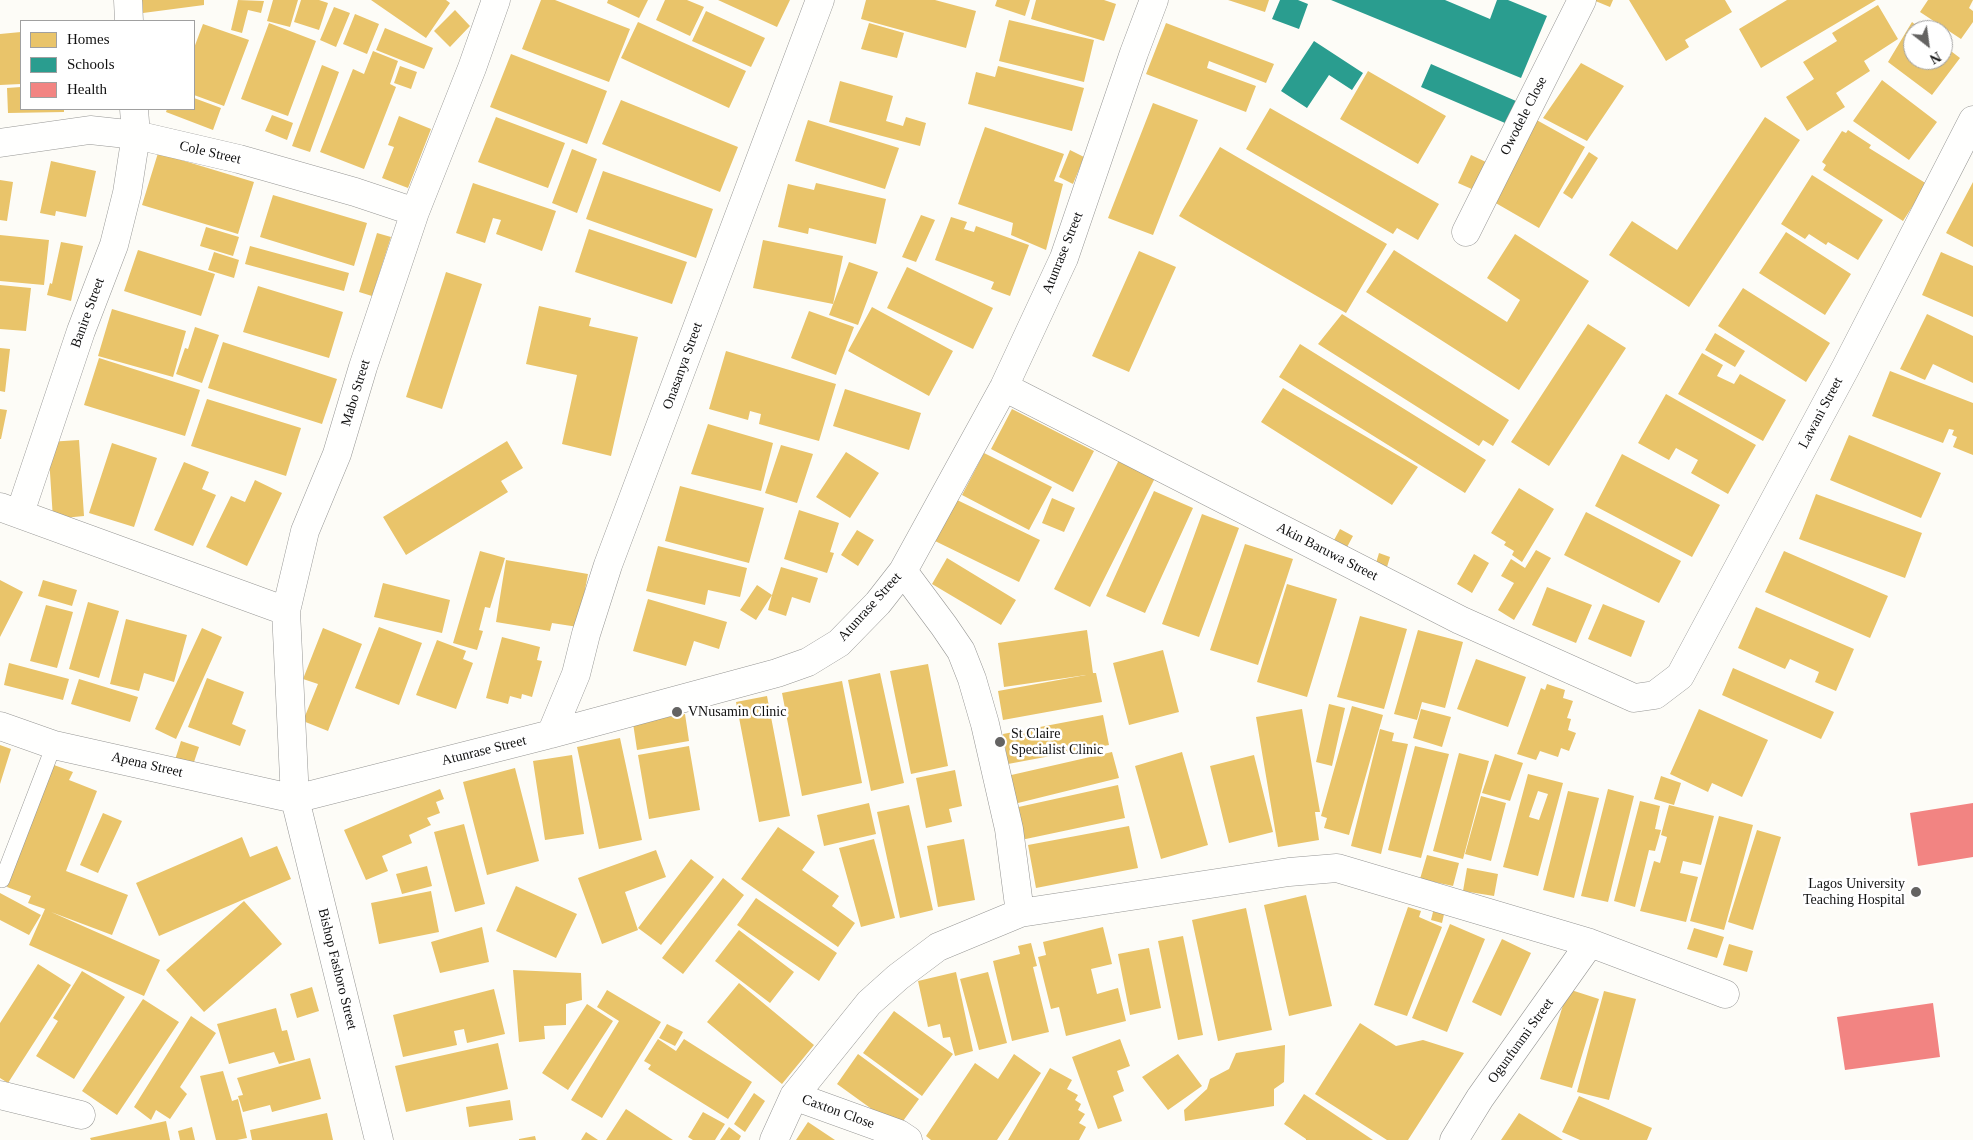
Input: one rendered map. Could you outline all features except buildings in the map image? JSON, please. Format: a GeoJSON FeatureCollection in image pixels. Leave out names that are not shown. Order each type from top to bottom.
{"type":"FeatureCollection","features":[{"type":"Feature","properties":{"kind":"street"},"geometry":{"type":"LineString","coordinates":[[128,0],[129,20]]}},
{"type":"Feature","properties":{"kind":"street","name":"Mabo Street"},"geometry":{"type":"LineString","coordinates":[[295,798],[286,612],[305,531],[338,454],[363,367],[415,212],[496,0]]}},
{"type":"Feature","properties":{"kind":"street","name":"Onasanya Street"},"geometry":{"type":"LineString","coordinates":[[552,734],[576,674],[586,634],[608,565],[820,0]]}},
{"type":"Feature","properties":{"kind":"street","name":"Atunrase Street"},"geometry":{"type":"LineString","coordinates":[[295,798],[552,734],[777,673],[808,662],[839,643],[878,603],[903,571],[1004,387],[1064,258],[1134,52],[1154,0]]}},
{"type":"Feature","properties":{"kind":"street","name":"Owodele Close"},"geometry":{"type":"LineString","coordinates":[[1466,232],[1582,0]]}},
{"type":"Feature","properties":{"kind":"street","name":"Banire Street"},"geometry":{"type":"LineString","coordinates":[[10,510],[114,245],[127,193],[136,136],[134,110]]}},
{"type":"Feature","properties":{"kind":"street","name":"Lawani Street"},"geometry":{"type":"LineString","coordinates":[[1656,694],[1680,676],[1846,367],[1973,120]]}},
{"type":"Feature","properties":{"kind":"street","name":"Cole Street"},"geometry":{"type":"LineString","coordinates":[[0,143],[90,130],[136,136],[239,159],[355,192],[415,212]]}},
{"type":"Feature","properties":{"kind":"street","name":"Akin Baruwa Street"},"geometry":{"type":"LineString","coordinates":[[1004,387],[1460,620],[1634,698],[1656,694]]}},
{"type":"Feature","properties":{"kind":"street"},"geometry":{"type":"LineString","coordinates":[[10,510],[286,612]]}},
{"type":"Feature","properties":{"kind":"street"},"geometry":{"type":"LineString","coordinates":[[903,571],[956,645],[972,679],[985,724],[1009,829],[1020,913]]}},
{"type":"Feature","properties":{"kind":"street","name":"Apena Street"},"geometry":{"type":"LineString","coordinates":[[0,726],[54,745],[295,798]]}},
{"type":"Feature","properties":{"kind":"street","name":"Bishop Fashoro Street"},"geometry":{"type":"LineString","coordinates":[[295,798],[379,1140]]}},
{"type":"Feature","properties":{"kind":"street"},"geometry":{"type":"LineString","coordinates":[[774,1140],[794,1096],[869,1003],[898,977],[938,947],[1020,913],[1289,872],[1337,868],[1590,943],[1725,994]]}},
{"type":"Feature","properties":{"kind":"street","name":"Ogunfunmi Street"},"geometry":{"type":"LineString","coordinates":[[1454,1140],[1480,1098],[1590,943]]}},
{"type":"Feature","properties":{"kind":"street"},"geometry":{"type":"LineString","coordinates":[[0,1095],[81,1115]]}},
{"type":"Feature","properties":{"kind":"street","name":"Caxton Close"},"geometry":{"type":"LineString","coordinates":[[794,1096],[899,1134],[908,1140]]}},
{"type":"Feature","properties":{"kind":"lane"},"geometry":{"type":"LineString","coordinates":[[2,880],[54,745]]}},
{"type":"Feature","properties":{"kind":"place","name":"VNusamin Clinic"},"geometry":{"type":"Point","coordinates":[677,712]}},
{"type":"Feature","properties":{"kind":"place","name":"St Claire Specialist Clinic"},"geometry":{"type":"Point","coordinates":[1000,742]}},
{"type":"Feature","properties":{"kind":"place","name":"Lagos University Teaching Hospital"},"geometry":{"type":"Point","coordinates":[1916,892]}}]}
